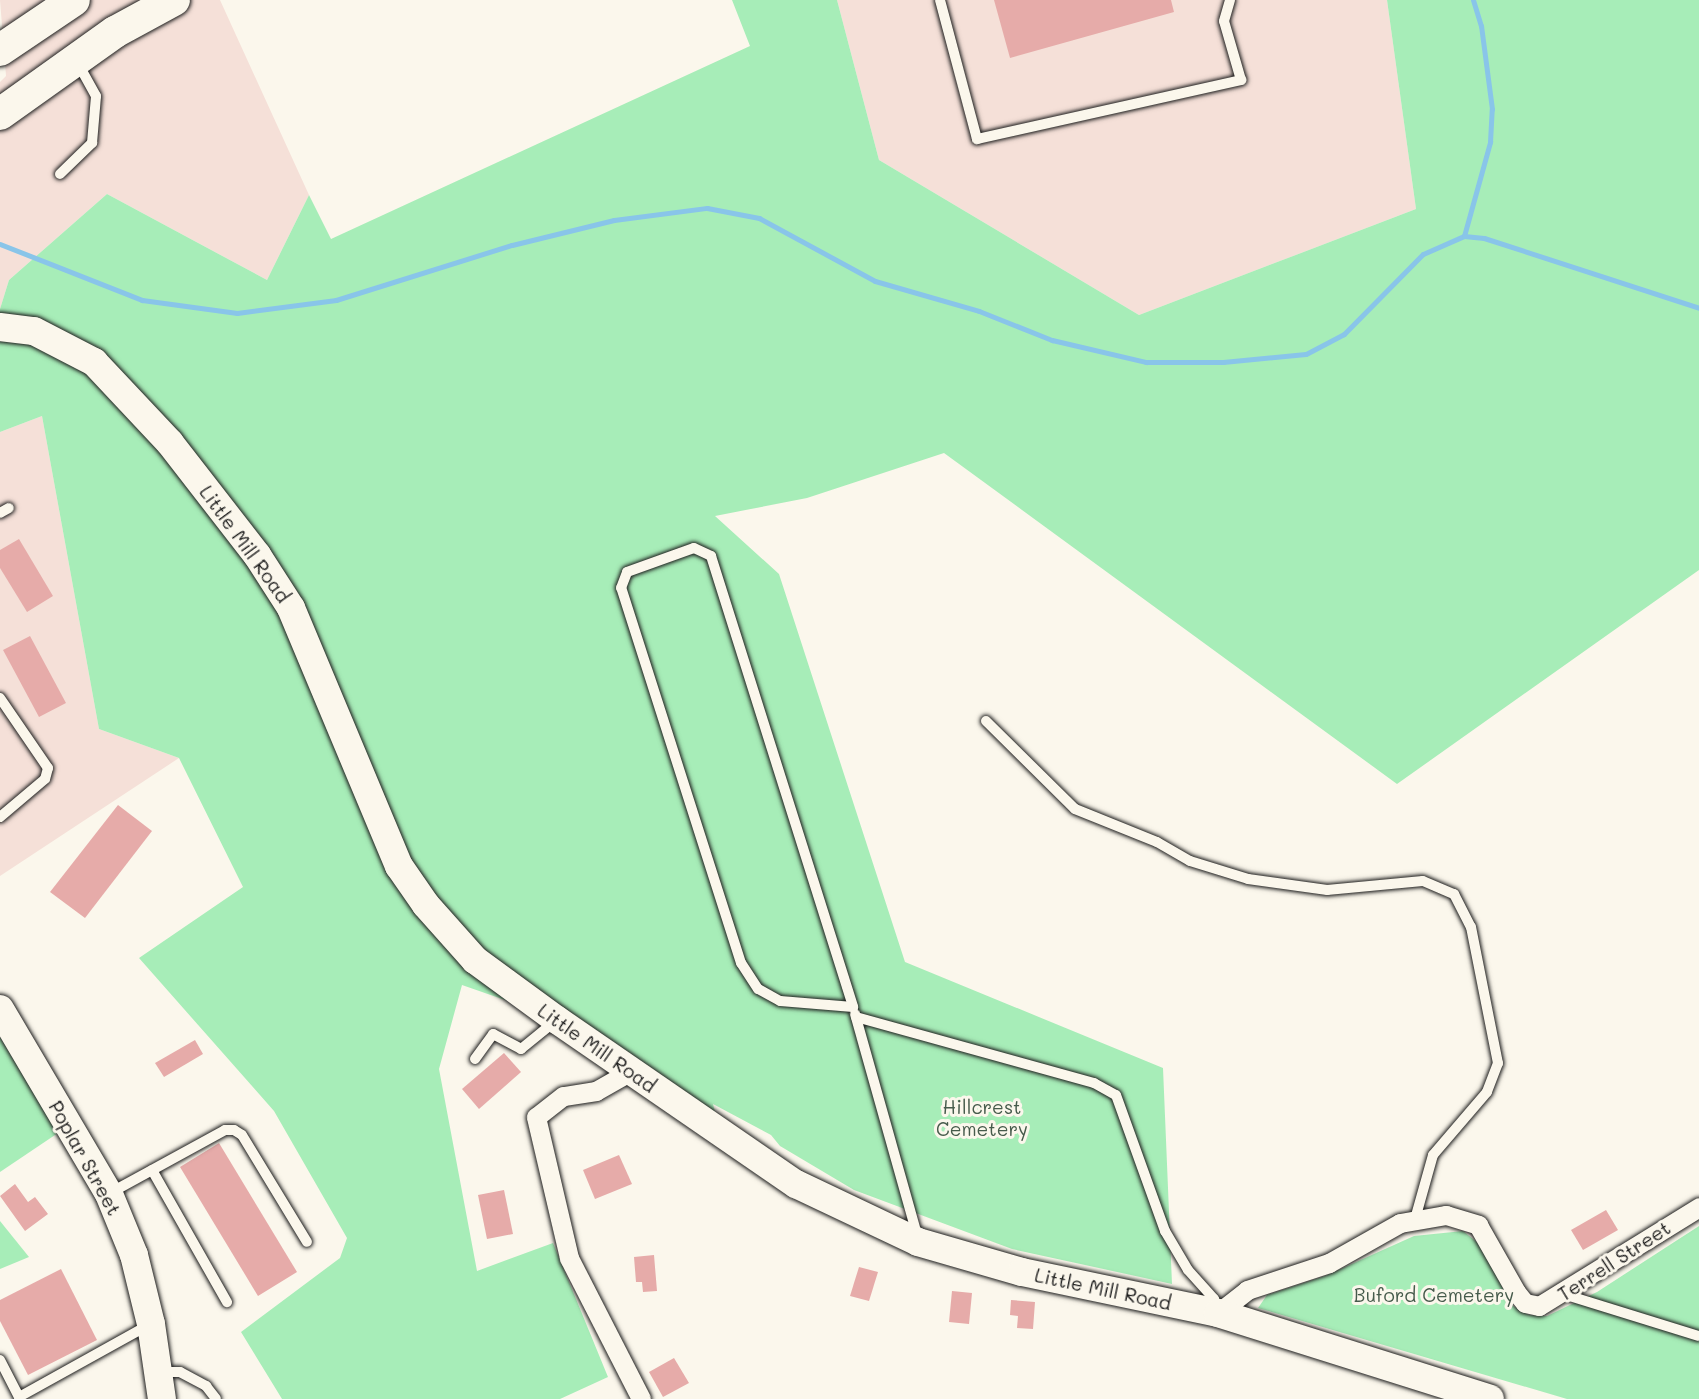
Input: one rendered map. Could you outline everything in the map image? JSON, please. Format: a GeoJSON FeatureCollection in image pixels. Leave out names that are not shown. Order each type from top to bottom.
{"type":"FeatureCollection","features":[{"type":"Feature","properties":{"kind":"main road"},"geometry":{"type":"LineString","coordinates":[[0,50],[74,0]]}},
{"type":"Feature","properties":{"kind":"main road"},"geometry":{"type":"LineString","coordinates":[[0,114],[76,60],[174,0]]}},
{"type":"Feature","properties":{"kind":"street","name":"Little Mill Road"},"geometry":{"type":"LineString","coordinates":[[0,327],[34,331],[94,362],[170,443],[257,555],[291,608],[399,866],[426,905],[475,960],[557,1020],[796,1184],[918,1242],[1021,1272],[1218,1314],[1490,1399]]}},
{"type":"Feature","properties":{"kind":"street","name":"Poplar Street"},"geometry":{"type":"LineString","coordinates":[[0,1009],[109,1194],[134,1255],[151,1324],[160,1386]]}},
{"type":"Feature","properties":{"kind":"street"},"geometry":{"type":"LineString","coordinates":[[631,1071],[596,1091],[563,1096],[536,1116],[569,1258],[641,1399]]}},
{"type":"Feature","properties":{"kind":"street","name":"Terrell Street"},"geometry":{"type":"LineString","coordinates":[[1218,1314],[1247,1290],[1329,1263],[1415,1219],[1454,1216],[1478,1226],[1525,1303],[1539,1306],[1563,1294],[1699,1207]]}},
{"type":"Feature","properties":{"kind":"lane"},"geometry":{"type":"LineString","coordinates":[[940,0],[977,139],[1241,80],[1224,21],[1230,0]]}},
{"type":"Feature","properties":{"kind":"lane"},"geometry":{"type":"LineString","coordinates":[[60,174],[92,143],[96,96],[76,60]]}},
{"type":"Feature","properties":{"kind":"lane"},"geometry":{"type":"LineString","coordinates":[[918,1242],[854,1012],[711,556],[694,548],[627,572],[621,588],[741,963],[758,989],[780,1001],[854,1012],[1094,1083],[1115,1095],[1165,1231],[1188,1270],[1214,1299],[1218,1314]]}},
{"type":"Feature","properties":{"kind":"lane"},"geometry":{"type":"LineString","coordinates":[[0,698],[48,768],[45,779],[0,817]]}},
{"type":"Feature","properties":{"kind":"lane"},"geometry":{"type":"LineString","coordinates":[[986,721],[1075,809],[1157,842],[1190,861],[1248,879],[1327,890],[1423,881],[1454,894],[1471,927],[1480,961],[1498,1063],[1488,1092],[1433,1155],[1415,1219]]}},
{"type":"Feature","properties":{"kind":"lane"},"geometry":{"type":"LineString","coordinates":[[475,1059],[493,1034],[521,1049],[557,1020]]}},
{"type":"Feature","properties":{"kind":"lane"},"geometry":{"type":"LineString","coordinates":[[109,1194],[225,1130],[234,1130],[242,1135],[307,1242]]}},
{"type":"Feature","properties":{"kind":"lane"},"geometry":{"type":"LineString","coordinates":[[152,1170],[227,1302]]}},
{"type":"Feature","properties":{"kind":"lane"},"geometry":{"type":"LineString","coordinates":[[1563,1294],[1699,1336]]}},
{"type":"Feature","properties":{"kind":"lane"},"geometry":{"type":"LineString","coordinates":[[0,1360],[19,1397],[151,1324]]}},
{"type":"Feature","properties":{"kind":"lane"},"geometry":{"type":"LineString","coordinates":[[160,1386],[180,1372],[206,1386],[216,1399]]}},
{"type":"Feature","properties":{"kind":"shaded area"},"geometry":{"type":"Polygon","coordinates":[[[0,0],[220,0],[309,195],[267,280],[107,194],[9,280],[0,309],[0,82],[6,76],[0,0]]]}},
{"type":"Feature","properties":{"kind":"shaded area"},"geometry":{"type":"Polygon","coordinates":[[[837,0],[1387,0],[1416,209],[1139,315],[879,160],[837,0]]]}},
{"type":"Feature","properties":{"kind":"shaded area"},"geometry":{"type":"Polygon","coordinates":[[[42,416],[99,729],[179,758],[0,876],[0,432],[42,416]]]}},
{"type":"Feature","properties":{"kind":"green space","name":"Hillcrest Cemetery"},"geometry":{"type":"Polygon","coordinates":[[[732,0],[837,0],[879,160],[1139,315],[1416,209],[1387,0],[1699,0],[1699,570],[1397,784],[944,453],[807,498],[715,516],[779,574],[905,962],[1163,1068],[1172,1284],[1012,1249],[854,1190],[780,1146],[771,1135],[713,1104],[719,1128],[589,1029],[462,985],[439,1069],[477,1271],[553,1243],[608,1377],[560,1399],[282,1399],[241,1332],[340,1258],[347,1238],[274,1111],[139,958],[243,887],[179,758],[99,729],[42,416],[0,432],[0,309],[9,280],[107,194],[267,280],[309,195],[331,239],[750,46],[732,0]]]}},
{"type":"Feature","properties":{"kind":"green space"},"geometry":{"type":"Polygon","coordinates":[[[0,1037],[58,1133],[0,1172],[0,1037]]]}},
{"type":"Feature","properties":{"kind":"green space"},"geometry":{"type":"Polygon","coordinates":[[[0,1221],[29,1257],[0,1269],[0,1221]]]}},
{"type":"Feature","properties":{"kind":"green space","name":"Buford Cemetery"},"geometry":{"type":"Polygon","coordinates":[[[1699,1226],[1699,1399],[1567,1399],[1258,1308],[1267,1295],[1325,1276],[1414,1236],[1463,1231],[1478,1243],[1513,1306],[1529,1315],[1547,1316],[1597,1292],[1699,1226]]]}},
{"type":"Feature","properties":{"kind":"building"},"geometry":{"type":"Polygon","coordinates":[[[994,0],[1171,0],[1174,12],[1010,58],[994,0]]]}},
{"type":"Feature","properties":{"kind":"building"},"geometry":{"type":"Polygon","coordinates":[[[19,539],[53,596],[27,612],[0,568],[0,550],[19,539]]]}},
{"type":"Feature","properties":{"kind":"building"},"geometry":{"type":"Polygon","coordinates":[[[30,636],[66,703],[39,717],[3,650],[30,636]]]}},
{"type":"Feature","properties":{"kind":"building"},"geometry":{"type":"Polygon","coordinates":[[[118,805],[152,831],[85,918],[50,892],[118,805]]]}},
{"type":"Feature","properties":{"kind":"building"},"geometry":{"type":"Polygon","coordinates":[[[195,1040],[203,1054],[164,1077],[155,1063],[195,1040]]]}},
{"type":"Feature","properties":{"kind":"building"},"geometry":{"type":"Polygon","coordinates":[[[504,1053],[521,1072],[479,1109],[462,1089],[504,1053]]]}},
{"type":"Feature","properties":{"kind":"building"},"geometry":{"type":"Polygon","coordinates":[[[219,1143],[297,1272],[258,1296],[180,1167],[219,1143]]]}},
{"type":"Feature","properties":{"kind":"building"},"geometry":{"type":"Polygon","coordinates":[[[619,1155],[632,1184],[595,1199],[583,1170],[619,1155]]]}},
{"type":"Feature","properties":{"kind":"building"},"geometry":{"type":"Polygon","coordinates":[[[15,1184],[28,1202],[35,1197],[48,1214],[25,1231],[0,1196],[15,1184]]]}},
{"type":"Feature","properties":{"kind":"building"},"geometry":{"type":"Polygon","coordinates":[[[504,1190],[513,1234],[487,1239],[478,1195],[504,1190]]]}},
{"type":"Feature","properties":{"kind":"building"},"geometry":{"type":"Polygon","coordinates":[[[1606,1210],[1618,1230],[1583,1250],[1571,1230],[1606,1210]]]}},
{"type":"Feature","properties":{"kind":"building"},"geometry":{"type":"Polygon","coordinates":[[[654,1255],[657,1291],[643,1292],[642,1282],[636,1282],[634,1257],[654,1255]]]}},
{"type":"Feature","properties":{"kind":"building"},"geometry":{"type":"Polygon","coordinates":[[[859,1267],[878,1272],[869,1301],[850,1296],[859,1267]]]}},
{"type":"Feature","properties":{"kind":"building"},"geometry":{"type":"Polygon","coordinates":[[[61,1269],[97,1340],[28,1375],[0,1321],[0,1300],[61,1269]]]}},
{"type":"Feature","properties":{"kind":"building"},"geometry":{"type":"Polygon","coordinates":[[[952,1291],[972,1293],[969,1324],[949,1322],[952,1291]]]}},
{"type":"Feature","properties":{"kind":"building"},"geometry":{"type":"Polygon","coordinates":[[[1011,1300],[1035,1302],[1033,1329],[1017,1328],[1018,1316],[1010,1315],[1011,1300]]]}},
{"type":"Feature","properties":{"kind":"building"},"geometry":{"type":"Polygon","coordinates":[[[674,1358],[689,1383],[663,1397],[649,1372],[674,1358]]]}},
{"type":"Feature","properties":{"kind":"waterway"},"geometry":{"type":"LineString","coordinates":[[1464,236],[1490,142],[1492,109],[1481,26],[1473,0]]}},
{"type":"Feature","properties":{"kind":"waterway"},"geometry":{"type":"LineString","coordinates":[[0,244],[142,300],[237,313],[336,300],[512,245],[614,220],[707,208],[759,218],[875,281],[979,311],[1052,340],[1146,362],[1223,362],[1306,354],[1344,334],[1423,254],[1464,236],[1484,238],[1699,308]]}}]}
